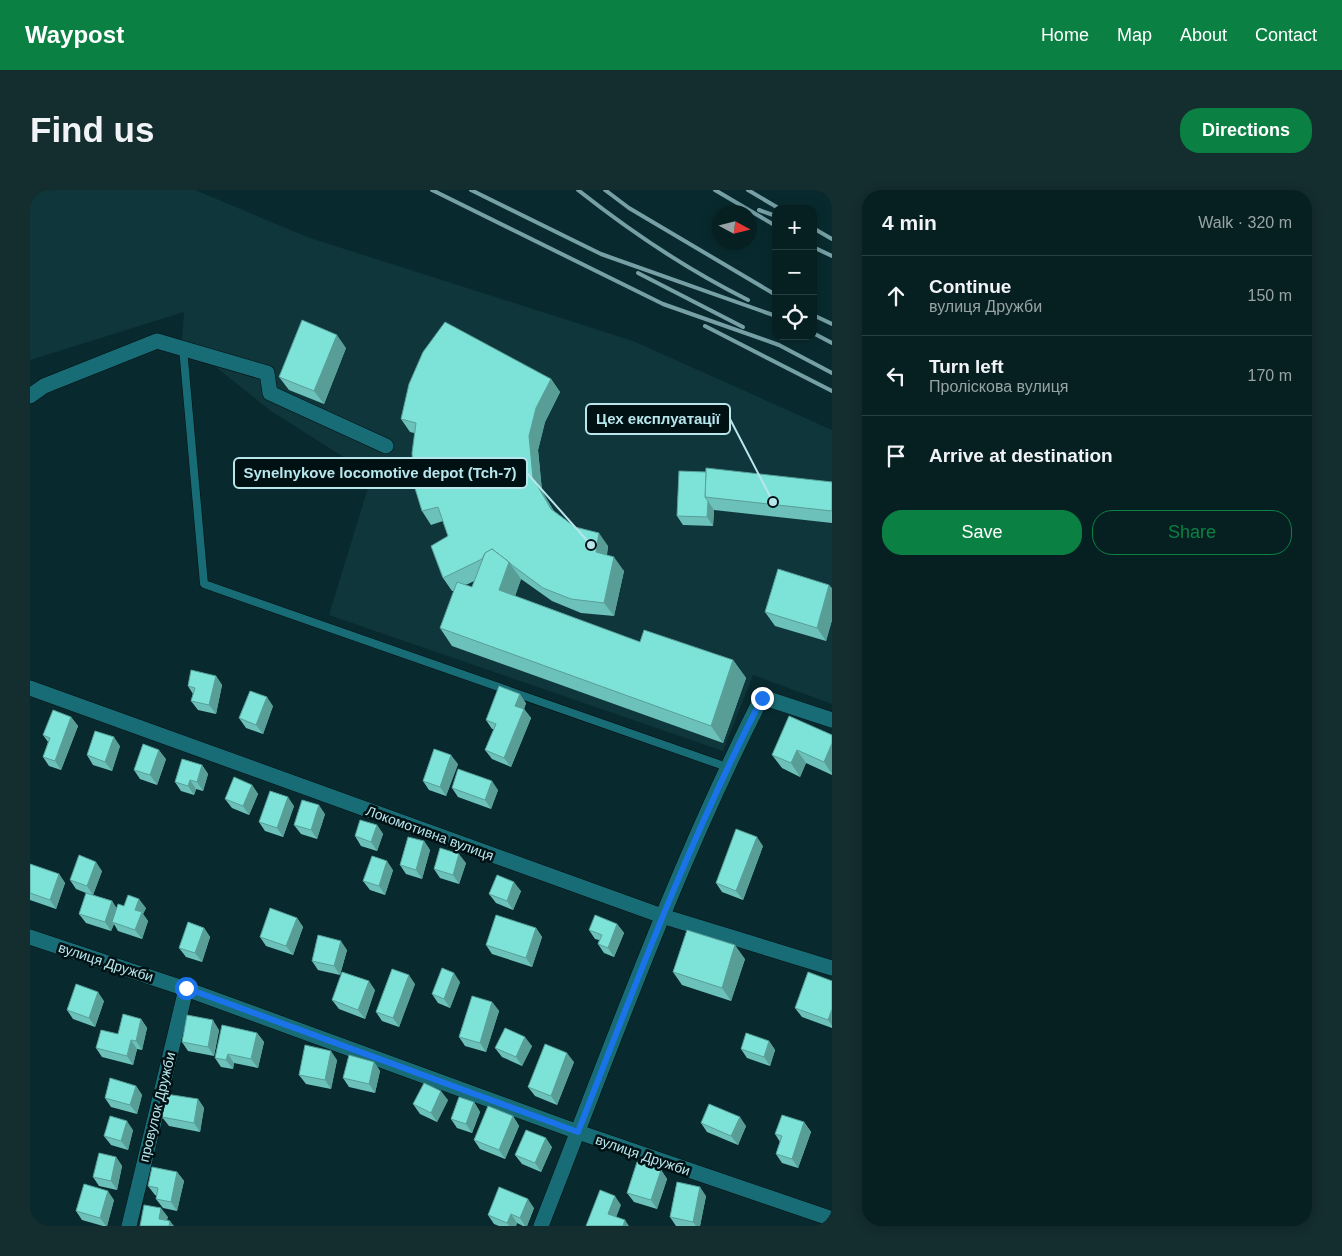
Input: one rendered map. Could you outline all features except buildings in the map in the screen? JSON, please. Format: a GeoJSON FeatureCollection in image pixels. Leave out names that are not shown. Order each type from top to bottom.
{"type":"FeatureCollection","features":[{"type":"Feature","properties":{"kind":"street"},"geometry":{"type":"LineString","coordinates":[[30,396],[44,386],[157,341],[267,373],[270,393],[386,446]]}},
{"type":"Feature","properties":{"kind":"street","name":"Локомотивна вулиця"},"geometry":{"type":"LineString","coordinates":[[30,688],[662,916],[832,968]]}},
{"type":"Feature","properties":{"kind":"street"},"geometry":{"type":"LineString","coordinates":[[541,1226],[662,916],[727,767],[762,698],[832,720]]}},
{"type":"Feature","properties":{"kind":"street","name":"вулиця Дружби"},"geometry":{"type":"LineString","coordinates":[[30,938],[186,988],[578,1132],[832,1219]]}},
{"type":"Feature","properties":{"kind":"street","name":"провулок Дружби"},"geometry":{"type":"LineString","coordinates":[[129,1226],[186,988]]}},
{"type":"Feature","properties":{"kind":"lane"},"geometry":{"type":"LineString","coordinates":[[183,348],[204,584],[727,767]]}},
{"type":"Feature","properties":{"kind":"shaded area"},"geometry":{"type":"Polygon","coordinates":[[[30,190],[195,190],[307,237],[633,341],[832,430],[832,704],[753,675],[723,751],[329,615],[372,475],[271,411],[182,340],[184,312],[30,360],[30,190]]]}},
{"type":"Feature","properties":{"kind":"railway"},"geometry":{"type":"LineString","coordinates":[[432,190],[663,304],[779,345],[832,373]]}},
{"type":"Feature","properties":{"kind":"railway"},"geometry":{"type":"LineString","coordinates":[[471,190],[601,254],[772,315]]}},
{"type":"Feature","properties":{"kind":"railway"},"geometry":{"type":"LineString","coordinates":[[578,190],[660,250],[748,300]]}},
{"type":"Feature","properties":{"kind":"railway"},"geometry":{"type":"LineString","coordinates":[[605,190],[629,208],[772,293]]}},
{"type":"Feature","properties":{"kind":"railway"},"geometry":{"type":"LineString","coordinates":[[715,190],[772,224]]}},
{"type":"Feature","properties":{"kind":"railway"},"geometry":{"type":"LineString","coordinates":[[748,190],[773,205]]}},
{"type":"Feature","properties":{"kind":"railway"},"geometry":{"type":"LineString","coordinates":[[759,210],[772,215]]}},
{"type":"Feature","properties":{"kind":"railway"},"geometry":{"type":"LineString","coordinates":[[817,230],[832,239]]}},
{"type":"Feature","properties":{"kind":"railway"},"geometry":{"type":"LineString","coordinates":[[817,249],[832,256]]}},
{"type":"Feature","properties":{"kind":"railway"},"geometry":{"type":"LineString","coordinates":[[638,273],[743,327]]}},
{"type":"Feature","properties":{"kind":"railway"},"geometry":{"type":"LineString","coordinates":[[817,317],[832,324]]}},
{"type":"Feature","properties":{"kind":"railway"},"geometry":{"type":"LineString","coordinates":[[705,326],[832,391]]}},
{"type":"Feature","properties":{"kind":"railway"},"geometry":{"type":"LineString","coordinates":[[817,335],[832,343]]}},
{"type":"Feature","properties":{"kind":"place","name":"Цех експлуатації"},"geometry":{"type":"Point","coordinates":[773,502]}},
{"type":"Feature","properties":{"kind":"place","name":"Synelnykove locomotive depot (Tch-7)"},"geometry":{"type":"Point","coordinates":[591,545]}},
{"type":"Feature","properties":{"kind":"route"},"geometry":{"type":"LineString","coordinates":[[186,988],[578,1132],[662,916],[727,767],[762,698]]}}]}
